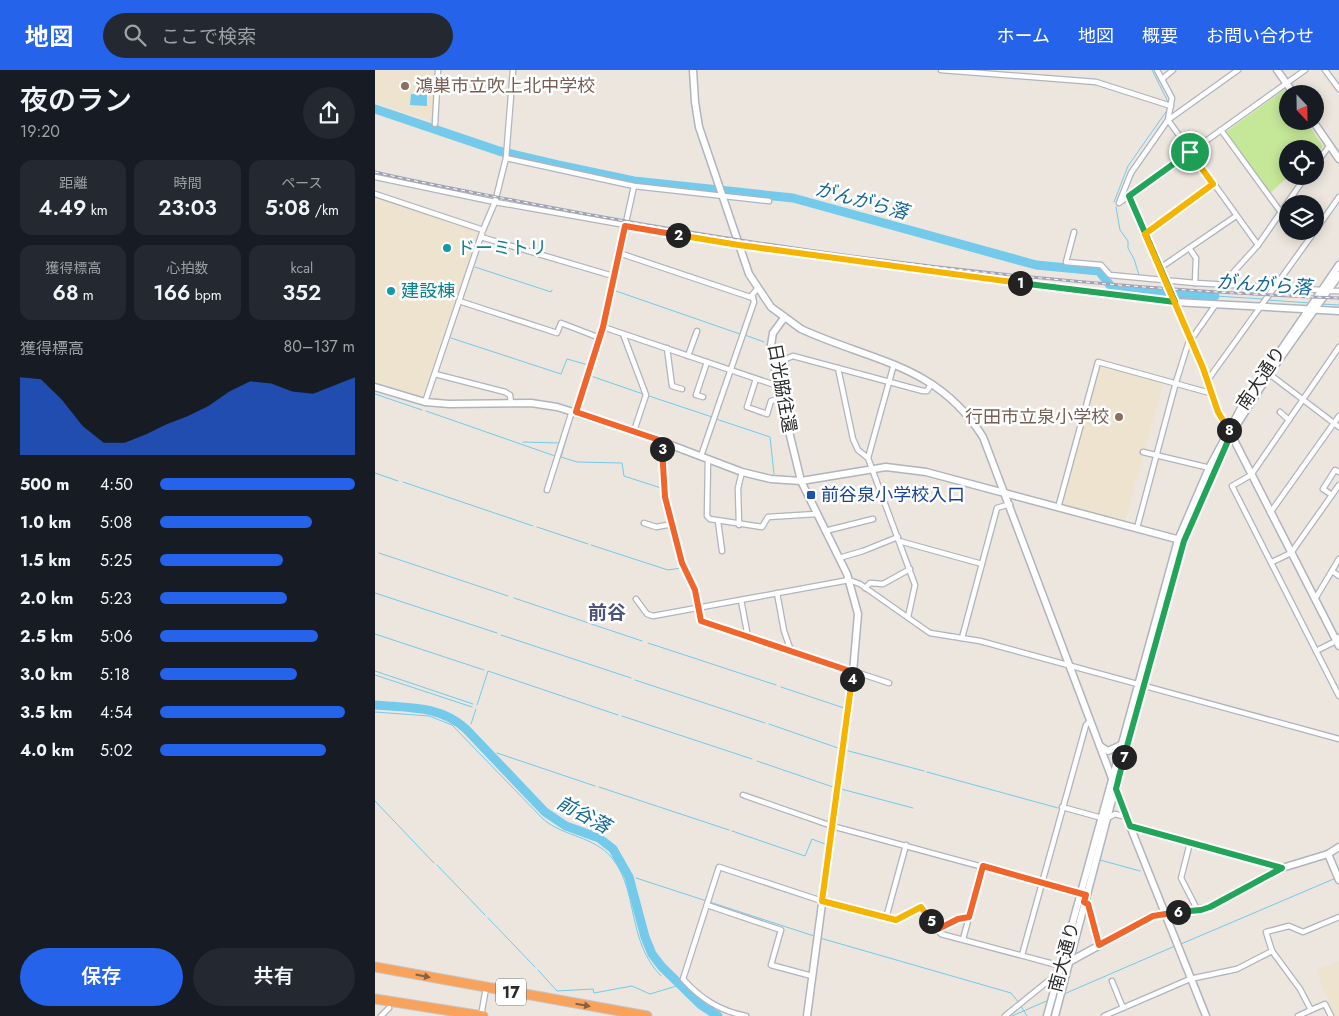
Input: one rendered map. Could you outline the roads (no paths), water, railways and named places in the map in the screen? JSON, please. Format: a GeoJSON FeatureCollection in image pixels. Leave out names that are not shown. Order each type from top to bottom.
{"type":"FeatureCollection","features":[{"type":"Feature","properties":{"kind":"highway","name":"17"},"geometry":{"type":"LineString","coordinates":[[375,967],[647,1016]]}},
{"type":"Feature","properties":{"kind":"highway","name":"17"},"geometry":{"type":"LineString","coordinates":[[375,999],[482,1016]]}},
{"type":"Feature","properties":{"kind":"street"},"geometry":{"type":"LineString","coordinates":[[435,124],[437,70]]}},
{"type":"Feature","properties":{"kind":"street"},"geometry":{"type":"LineString","coordinates":[[425,402],[483,230],[495,202],[507,157],[513,70]]}},
{"type":"Feature","properties":{"kind":"street","name":"日光脇往還"},"geometry":{"type":"LineString","coordinates":[[693,70],[697,121],[721,196],[757,289],[771,307],[784,318],[772,336],[774,364],[801,481],[849,580],[858,614],[853,672],[807,1016]]}},
{"type":"Feature","properties":{"kind":"street"},"geometry":{"type":"LineString","coordinates":[[941,70],[1097,82],[1171,106]]}},
{"type":"Feature","properties":{"kind":"street"},"geometry":{"type":"LineString","coordinates":[[1157,70],[1172,98],[1168,120],[1258,245]]}},
{"type":"Feature","properties":{"kind":"street"},"geometry":{"type":"LineString","coordinates":[[1162,78],[1173,70]]}},
{"type":"Feature","properties":{"kind":"street"},"geometry":{"type":"LineString","coordinates":[[1238,70],[1168,120],[1131,173],[1119,203],[1305,70]]}},
{"type":"Feature","properties":{"kind":"street"},"geometry":{"type":"LineString","coordinates":[[1277,70],[1287,83]]}},
{"type":"Feature","properties":{"kind":"street"},"geometry":{"type":"LineString","coordinates":[[1325,70],[1339,89]]}},
{"type":"Feature","properties":{"kind":"street"},"geometry":{"type":"LineString","coordinates":[[1221,130],[1279,210]]}},
{"type":"Feature","properties":{"kind":"street"},"geometry":{"type":"LineString","coordinates":[[1319,130],[1339,159]]}},
{"type":"Feature","properties":{"kind":"street"},"geometry":{"type":"LineString","coordinates":[[1324,153],[1330,145]]}},
{"type":"Feature","properties":{"kind":"street"},"geometry":{"type":"LineString","coordinates":[[507,157],[634,186],[769,201]]}},
{"type":"Feature","properties":{"kind":"street"},"geometry":{"type":"LineString","coordinates":[[375,177],[495,202],[739,245],[1175,302],[1260,306],[1314,305],[1339,311]]}},
{"type":"Feature","properties":{"kind":"street"},"geometry":{"type":"LineString","coordinates":[[1145,234],[1213,184]]}},
{"type":"Feature","properties":{"kind":"street"},"geometry":{"type":"LineString","coordinates":[[1292,195],[1300,185]]}},
{"type":"Feature","properties":{"kind":"street"},"geometry":{"type":"LineString","coordinates":[[547,490],[600,338],[634,186]]}},
{"type":"Feature","properties":{"kind":"street"},"geometry":{"type":"LineString","coordinates":[[375,194],[483,230]]}},
{"type":"Feature","properties":{"kind":"street"},"geometry":{"type":"LineString","coordinates":[[1129,196],[1175,302],[1207,381],[1210,393],[1338,641],[1316,651]]}},
{"type":"Feature","properties":{"kind":"street"},"geometry":{"type":"LineString","coordinates":[[1324,218],[1339,197]]}},
{"type":"Feature","properties":{"kind":"street"},"geometry":{"type":"LineString","coordinates":[[1222,285],[1258,245],[1279,213]]}},
{"type":"Feature","properties":{"kind":"street"},"geometry":{"type":"LineString","coordinates":[[1160,268],[1236,216]]}},
{"type":"Feature","properties":{"kind":"street"},"geometry":{"type":"LineString","coordinates":[[1074,232],[1066,262],[1101,265],[1110,275],[1222,285],[1339,291]]}},
{"type":"Feature","properties":{"kind":"street"},"geometry":{"type":"LineString","coordinates":[[481,237],[613,276]]}},
{"type":"Feature","properties":{"kind":"street"},"geometry":{"type":"LineString","coordinates":[[1207,381],[1308,240]]}},
{"type":"Feature","properties":{"kind":"street"},"geometry":{"type":"LineString","coordinates":[[1189,248],[1196,258],[1195,283]]}},
{"type":"Feature","properties":{"kind":"street"},"geometry":{"type":"LineString","coordinates":[[619,253],[753,298]]}},
{"type":"Feature","properties":{"kind":"street","name":"南大通り"},"geometry":{"type":"LineString","coordinates":[[1055,1016],[1056,997],[1063,967],[1105,818],[1121,745],[1140,686],[1181,540],[1211,469],[1230,431],[1339,265]]}},
{"type":"Feature","properties":{"kind":"street","name":"南大通り"},"geometry":{"type":"LineString","coordinates":[[1324,290],[1339,275]]}},
{"type":"Feature","properties":{"kind":"street"},"geometry":{"type":"LineString","coordinates":[[701,456],[754,302],[752,295],[757,289]]}},
{"type":"Feature","properties":{"kind":"street"},"geometry":{"type":"LineString","coordinates":[[459,301],[557,333],[561,323],[600,338]]}},
{"type":"Feature","properties":{"kind":"street"},"geometry":{"type":"LineString","coordinates":[[1137,528],[1176,382],[1190,341],[1216,304]]}},
{"type":"Feature","properties":{"kind":"street"},"geometry":{"type":"LineString","coordinates":[[784,318],[816,336],[916,373],[957,403],[976,425],[983,437],[1010,504],[1126,817],[1206,1016]]}},
{"type":"Feature","properties":{"kind":"street"},"geometry":{"type":"LineString","coordinates":[[603,327],[778,386]]}},
{"type":"Feature","properties":{"kind":"street"},"geometry":{"type":"LineString","coordinates":[[688,356],[697,331]]}},
{"type":"Feature","properties":{"kind":"street"},"geometry":{"type":"LineString","coordinates":[[623,333],[646,395],[634,431]]}},
{"type":"Feature","properties":{"kind":"street"},"geometry":{"type":"LineString","coordinates":[[667,348],[672,386],[682,389]]}},
{"type":"Feature","properties":{"kind":"street"},"geometry":{"type":"LineString","coordinates":[[1339,348],[1251,475],[1232,486],[1339,696]]}},
{"type":"Feature","properties":{"kind":"street"},"geometry":{"type":"LineString","coordinates":[[774,364],[793,356],[923,391],[927,391],[932,383]]}},
{"type":"Feature","properties":{"kind":"street"},"geometry":{"type":"LineString","coordinates":[[703,397],[696,395],[707,362]]}},
{"type":"Feature","properties":{"kind":"street"},"geometry":{"type":"LineString","coordinates":[[1058,508],[1097,362],[1176,382],[1210,393]]}},
{"type":"Feature","properties":{"kind":"street"},"geometry":{"type":"LineString","coordinates":[[894,364],[868,458],[870,468],[915,586],[908,617]]}},
{"type":"Feature","properties":{"kind":"street"},"geometry":{"type":"LineString","coordinates":[[838,368],[853,439],[858,450],[868,458]]}},
{"type":"Feature","properties":{"kind":"street"},"geometry":{"type":"LineString","coordinates":[[1267,372],[1339,427]]}},
{"type":"Feature","properties":{"kind":"street"},"geometry":{"type":"LineString","coordinates":[[435,374],[505,392],[510,395],[511,403]]}},
{"type":"Feature","properties":{"kind":"street"},"geometry":{"type":"LineString","coordinates":[[756,379],[747,407],[767,414],[771,400],[781,398]]}},
{"type":"Feature","properties":{"kind":"street"},"geometry":{"type":"LineString","coordinates":[[375,387],[425,402],[545,405],[634,431],[742,472],[771,480],[801,481],[870,468],[886,467],[926,472],[1181,540]]}},
{"type":"Feature","properties":{"kind":"street"},"geometry":{"type":"LineString","coordinates":[[1280,412],[1289,420]]}},
{"type":"Feature","properties":{"kind":"street"},"geometry":{"type":"LineString","coordinates":[[1271,513],[1339,416]]}},
{"type":"Feature","properties":{"kind":"street"},"geometry":{"type":"LineString","coordinates":[[662,441],[663,486],[682,563],[695,590],[701,621],[889,683]]}},
{"type":"Feature","properties":{"kind":"street"},"geometry":{"type":"LineString","coordinates":[[1143,452],[1211,469]]}},
{"type":"Feature","properties":{"kind":"street"},"geometry":{"type":"LineString","coordinates":[[709,459],[707,516],[710,519],[739,525],[762,527],[768,517],[816,514]]}},
{"type":"Feature","properties":{"kind":"street"},"geometry":{"type":"LineString","coordinates":[[1332,495],[1323,488],[1335,470],[1339,472]]}},
{"type":"Feature","properties":{"kind":"street"},"geometry":{"type":"LineString","coordinates":[[739,525],[738,488],[742,472]]}},
{"type":"Feature","properties":{"kind":"street"},"geometry":{"type":"LineString","coordinates":[[1271,562],[1291,553],[1339,487]]}},
{"type":"Feature","properties":{"kind":"street"},"geometry":{"type":"LineString","coordinates":[[963,638],[997,508],[1010,504]]}},
{"type":"Feature","properties":{"kind":"street"},"geometry":{"type":"LineString","coordinates":[[825,530],[873,519]]}},
{"type":"Feature","properties":{"kind":"street"},"geometry":{"type":"LineString","coordinates":[[718,521],[722,551]]}},
{"type":"Feature","properties":{"kind":"street"},"geometry":{"type":"LineString","coordinates":[[644,523],[656,527],[673,524]]}},
{"type":"Feature","properties":{"kind":"street"},"geometry":{"type":"LineString","coordinates":[[839,558],[898,539],[982,564]]}},
{"type":"Feature","properties":{"kind":"street"},"geometry":{"type":"LineString","coordinates":[[1315,599],[1339,559]]}},
{"type":"Feature","properties":{"kind":"street"},"geometry":{"type":"LineString","coordinates":[[865,588],[870,583],[883,584],[910,569]]}},
{"type":"Feature","properties":{"kind":"street"},"geometry":{"type":"LineString","coordinates":[[1332,571],[1339,576]]}},
{"type":"Feature","properties":{"kind":"street"},"geometry":{"type":"LineString","coordinates":[[636,599],[647,614],[653,616],[849,580],[865,588],[931,633],[963,638],[1069,665],[1140,686],[1339,738]]}},
{"type":"Feature","properties":{"kind":"street"},"geometry":{"type":"LineString","coordinates":[[777,593],[784,631],[791,651]]}},
{"type":"Feature","properties":{"kind":"street"},"geometry":{"type":"LineString","coordinates":[[741,600],[747,637]]}},
{"type":"Feature","properties":{"kind":"street","name":"南大通り"},"geometry":{"type":"LineString","coordinates":[[1105,818],[1116,789],[1140,686]]}},
{"type":"Feature","properties":{"kind":"street"},"geometry":{"type":"LineString","coordinates":[[1022,955],[1062,807],[1086,725],[1090,720]]}},
{"type":"Feature","properties":{"kind":"street"},"geometry":{"type":"LineString","coordinates":[[1099,745],[1108,751],[1121,745]]}},
{"type":"Feature","properties":{"kind":"street"},"geometry":{"type":"LineString","coordinates":[[743,795],[832,826],[1041,882],[1084,897],[1092,914],[1099,945]]}},
{"type":"Feature","properties":{"kind":"street"},"geometry":{"type":"LineString","coordinates":[[1062,807],[1105,818],[1115,814],[1126,817]]}},
{"type":"Feature","properties":{"kind":"street"},"geometry":{"type":"LineString","coordinates":[[1130,826],[1282,868]]}},
{"type":"Feature","properties":{"kind":"street"},"geometry":{"type":"LineString","coordinates":[[1190,843],[1181,878],[1198,911]]}},
{"type":"Feature","properties":{"kind":"street"},"geometry":{"type":"LineString","coordinates":[[887,918],[906,846]]}},
{"type":"Feature","properties":{"kind":"street"},"geometry":{"type":"LineString","coordinates":[[1005,1016],[1063,967],[1153,916],[1163,913],[1198,911],[1210,907],[1282,868],[1328,854],[1339,847]]}},
{"type":"Feature","properties":{"kind":"street"},"geometry":{"type":"LineString","coordinates":[[1328,854],[1338,878]]}},
{"type":"Feature","properties":{"kind":"street"},"geometry":{"type":"LineString","coordinates":[[963,939],[983,866]]}},
{"type":"Feature","properties":{"kind":"street"},"geometry":{"type":"LineString","coordinates":[[746,1016],[722,1010],[707,1001],[683,979],[719,867],[822,901],[896,920],[921,907],[941,934],[1063,967]]}},
{"type":"Feature","properties":{"kind":"street"},"geometry":{"type":"LineString","coordinates":[[707,905],[781,930],[771,965],[812,976]]}},
{"type":"Feature","properties":{"kind":"street"},"geometry":{"type":"LineString","coordinates":[[938,929],[958,919],[969,917]]}},
{"type":"Feature","properties":{"kind":"street"},"geometry":{"type":"LineString","coordinates":[[1311,1010],[1300,988],[1273,951],[1266,932],[1289,926],[1303,932],[1339,917]]}},
{"type":"Feature","properties":{"kind":"street"},"geometry":{"type":"LineString","coordinates":[[1105,1016],[1190,980],[1237,969],[1273,951]]}},
{"type":"Feature","properties":{"kind":"street","name":"南大通り"},"geometry":{"type":"LineString","coordinates":[[1047,1016],[1056,997],[1063,967]]}},
{"type":"Feature","properties":{"kind":"street"},"geometry":{"type":"LineString","coordinates":[[1112,981],[1123,1008]]}},
{"type":"Feature","properties":{"kind":"street"},"geometry":{"type":"LineString","coordinates":[[482,1016],[486,988]]}},
{"type":"Feature","properties":{"kind":"street"},"geometry":{"type":"LineString","coordinates":[[1298,1016],[1325,1004],[1331,1016]]}},
{"type":"Feature","properties":{"kind":"street"},"geometry":{"type":"LineString","coordinates":[[381,1016],[389,1008]]}},
{"type":"Feature","properties":{"kind":"water"},"geometry":{"type":"Polygon","coordinates":[[[411,94],[427,95],[427,106],[410,105],[411,94]]]}},
{"type":"Feature","properties":{"kind":"waterway"},"geometry":{"type":"LineString","coordinates":[[1152,70],[1168,102]]}},
{"type":"Feature","properties":{"kind":"waterway","name":"がんがら落"},"geometry":{"type":"LineString","coordinates":[[375,109],[499,151],[558,165],[634,181],[793,198],[1036,265],[1099,271],[1113,289],[1119,291],[1215,296]]}},
{"type":"Feature","properties":{"kind":"waterway"},"geometry":{"type":"LineString","coordinates":[[1114,202],[1128,166],[1168,109]]}},
{"type":"Feature","properties":{"kind":"waterway"},"geometry":{"type":"LineString","coordinates":[[1116,207],[1120,230],[1128,241],[1128,248],[1139,275]]}},
{"type":"Feature","properties":{"kind":"waterway"},"geometry":{"type":"LineString","coordinates":[[611,272],[620,232]]}},
{"type":"Feature","properties":{"kind":"waterway"},"geometry":{"type":"LineString","coordinates":[[475,267],[551,292],[552,290]]}},
{"type":"Feature","properties":{"kind":"waterway"},"geometry":{"type":"LineString","coordinates":[[597,335],[610,278]]}},
{"type":"Feature","properties":{"kind":"waterway"},"geometry":{"type":"LineString","coordinates":[[613,290],[740,334]]}},
{"type":"Feature","properties":{"kind":"waterway","name":"がんがら落"},"geometry":{"type":"LineString","coordinates":[[1215,296],[1263,299]]}},
{"type":"Feature","properties":{"kind":"waterway","name":"がんがら落"},"geometry":{"type":"LineString","coordinates":[[1267,300],[1311,303]]}},
{"type":"Feature","properties":{"kind":"waterway","name":"がんがら落"},"geometry":{"type":"LineString","coordinates":[[1322,304],[1339,305]]}},
{"type":"Feature","properties":{"kind":"waterway"},"geometry":{"type":"LineString","coordinates":[[745,335],[764,342]]}},
{"type":"Feature","properties":{"kind":"waterway"},"geometry":{"type":"LineString","coordinates":[[451,338],[561,374],[567,359],[588,365]]}},
{"type":"Feature","properties":{"kind":"waterway"},"geometry":{"type":"LineString","coordinates":[[574,406],[596,339]]}},
{"type":"Feature","properties":{"kind":"waterway"},"geometry":{"type":"LineString","coordinates":[[591,376],[643,394]]}},
{"type":"Feature","properties":{"kind":"waterway"},"geometry":{"type":"LineString","coordinates":[[375,394],[422,410]]}},
{"type":"Feature","properties":{"kind":"waterway"},"geometry":{"type":"LineString","coordinates":[[649,396],[712,417]]}},
{"type":"Feature","properties":{"kind":"waterway"},"geometry":{"type":"LineString","coordinates":[[426,411],[555,456]]}},
{"type":"Feature","properties":{"kind":"waterway"},"geometry":{"type":"LineString","coordinates":[[573,416],[561,457],[577,462],[622,463],[624,476],[661,488]]}},
{"type":"Feature","properties":{"kind":"waterway"},"geometry":{"type":"LineString","coordinates":[[716,419],[770,437],[774,474]]}},
{"type":"Feature","properties":{"kind":"waterway"},"geometry":{"type":"LineString","coordinates":[[523,442],[559,443]]}},
{"type":"Feature","properties":{"kind":"waterway"},"geometry":{"type":"LineString","coordinates":[[375,473],[398,481]]}},
{"type":"Feature","properties":{"kind":"waterway"},"geometry":{"type":"LineString","coordinates":[[403,482],[533,526]]}},
{"type":"Feature","properties":{"kind":"waterway"},"geometry":{"type":"LineString","coordinates":[[537,527],[588,544]]}},
{"type":"Feature","properties":{"kind":"waterway"},"geometry":{"type":"LineString","coordinates":[[591,545],[668,570],[681,568]]}},
{"type":"Feature","properties":{"kind":"waterway"},"geometry":{"type":"LineString","coordinates":[[379,553],[508,596]]}},
{"type":"Feature","properties":{"kind":"waterway"},"geometry":{"type":"LineString","coordinates":[[375,593],[497,633]]}},
{"type":"Feature","properties":{"kind":"waterway"},"geometry":{"type":"LineString","coordinates":[[514,598],[642,641]]}},
{"type":"Feature","properties":{"kind":"waterway"},"geometry":{"type":"LineString","coordinates":[[375,634],[484,670]]}},
{"type":"Feature","properties":{"kind":"waterway"},"geometry":{"type":"LineString","coordinates":[[501,635],[631,678]]}},
{"type":"Feature","properties":{"kind":"waterway"},"geometry":{"type":"LineString","coordinates":[[648,643],[776,685]]}},
{"type":"Feature","properties":{"kind":"waterway"},"geometry":{"type":"LineString","coordinates":[[375,671],[473,704]]}},
{"type":"Feature","properties":{"kind":"waterway"},"geometry":{"type":"LineString","coordinates":[[477,705],[488,671],[618,715]]}},
{"type":"Feature","properties":{"kind":"waterway"},"geometry":{"type":"LineString","coordinates":[[375,675],[472,707]]}},
{"type":"Feature","properties":{"kind":"waterway"},"geometry":{"type":"LineString","coordinates":[[635,680],[765,723]]}},
{"type":"Feature","properties":{"kind":"waterway"},"geometry":{"type":"LineString","coordinates":[[781,687],[844,708]]}},
{"type":"Feature","properties":{"kind":"waterway","name":"前谷落"},"geometry":{"type":"LineString","coordinates":[[375,705],[423,709],[456,721],[466,729],[545,812],[566,826],[599,838],[613,849],[629,877],[645,937],[652,954],[662,967],[701,1005],[718,1016]]}},
{"type":"Feature","properties":{"kind":"waterway"},"geometry":{"type":"LineString","coordinates":[[471,724],[476,709]]}},
{"type":"Feature","properties":{"kind":"waterway"},"geometry":{"type":"LineString","coordinates":[[375,712],[429,716],[452,725],[543,819],[560,830],[597,845],[605,851],[620,871],[626,885],[642,947],[650,962],[661,976]]}},
{"type":"Feature","properties":{"kind":"waterway"},"geometry":{"type":"LineString","coordinates":[[622,716],[752,759]]}},
{"type":"Feature","properties":{"kind":"waterway"},"geometry":{"type":"LineString","coordinates":[[769,724],[838,748]]}},
{"type":"Feature","properties":{"kind":"waterway"},"geometry":{"type":"LineString","coordinates":[[845,750],[924,771]]}},
{"type":"Feature","properties":{"kind":"waterway"},"geometry":{"type":"LineString","coordinates":[[497,753],[595,786]]}},
{"type":"Feature","properties":{"kind":"waterway"},"geometry":{"type":"LineString","coordinates":[[757,761],[833,787]]}},
{"type":"Feature","properties":{"kind":"waterway"},"geometry":{"type":"LineString","coordinates":[[927,772],[1058,808]]}},
{"type":"Feature","properties":{"kind":"waterway"},"geometry":{"type":"LineString","coordinates":[[599,787],[729,830]]}},
{"type":"Feature","properties":{"kind":"waterway"},"geometry":{"type":"LineString","coordinates":[[841,789],[913,808]]}},
{"type":"Feature","properties":{"kind":"waterway"},"geometry":{"type":"LineString","coordinates":[[375,801],[434,863]]}},
{"type":"Feature","properties":{"kind":"waterway"},"geometry":{"type":"LineString","coordinates":[[1064,810],[1096,819]]}},
{"type":"Feature","properties":{"kind":"waterway"},"geometry":{"type":"LineString","coordinates":[[732,831],[805,856],[812,839],[825,844]]}},
{"type":"Feature","properties":{"kind":"waterway"},"geometry":{"type":"LineString","coordinates":[[1139,831],[1228,856]]}},
{"type":"Feature","properties":{"kind":"waterway"},"geometry":{"type":"LineString","coordinates":[[1230,856],[1248,861]]}},
{"type":"Feature","properties":{"kind":"waterway"},"geometry":{"type":"LineString","coordinates":[[1316,861],[1327,858]]}},
{"type":"Feature","properties":{"kind":"waterway"},"geometry":{"type":"LineString","coordinates":[[1100,860],[1140,871]]}},
{"type":"Feature","properties":{"kind":"waterway"},"geometry":{"type":"LineString","coordinates":[[437,865],[485,915]]}},
{"type":"Feature","properties":{"kind":"waterway"},"geometry":{"type":"LineString","coordinates":[[636,878],[814,936]]}},
{"type":"Feature","properties":{"kind":"waterway"},"geometry":{"type":"LineString","coordinates":[[1181,944],[1336,878]]}},
{"type":"Feature","properties":{"kind":"waterway"},"geometry":{"type":"LineString","coordinates":[[488,918],[535,967]]}},
{"type":"Feature","properties":{"kind":"waterway"},"geometry":{"type":"LineString","coordinates":[[820,938],[1011,993],[1019,1003]]}},
{"type":"Feature","properties":{"kind":"waterway"},"geometry":{"type":"LineString","coordinates":[[1064,994],[1175,946]]}},
{"type":"Feature","properties":{"kind":"waterway"},"geometry":{"type":"LineString","coordinates":[[538,970],[557,991],[593,989],[594,993],[632,986],[650,994],[680,985]]}},
{"type":"Feature","properties":{"kind":"waterway"},"geometry":{"type":"LineString","coordinates":[[1012,1016],[1049,1000]]}},
{"type":"Feature","properties":{"kind":"waterway"},"geometry":{"type":"LineString","coordinates":[[1021,1006],[1027,1016]]}},
{"type":"Feature","properties":{"kind":"railway"},"geometry":{"type":"LineString","coordinates":[[375,172],[629,222],[831,253],[932,266],[1135,286],[1339,298]]}},
{"type":"Feature","properties":{"kind":"place","name":"鴻巣市立吹上北中学校"},"geometry":{"type":"Point","coordinates":[405,86]}},
{"type":"Feature","properties":{"kind":"place","name":"ドーミトリ"},"geometry":{"type":"Point","coordinates":[447,248]}},
{"type":"Feature","properties":{"kind":"place","name":"建設棟"},"geometry":{"type":"Point","coordinates":[391,291]}},
{"type":"Feature","properties":{"kind":"place","name":"行田市立泉小学校"},"geometry":{"type":"Point","coordinates":[1119,417]}},
{"type":"Feature","properties":{"kind":"place","name":"前谷泉小学校入口"},"geometry":{"type":"Point","coordinates":[811,495]}},
{"type":"Feature","properties":{"kind":"district","name":"前谷"},"geometry":{"type":"Point","coordinates":[607,612]}}]}
